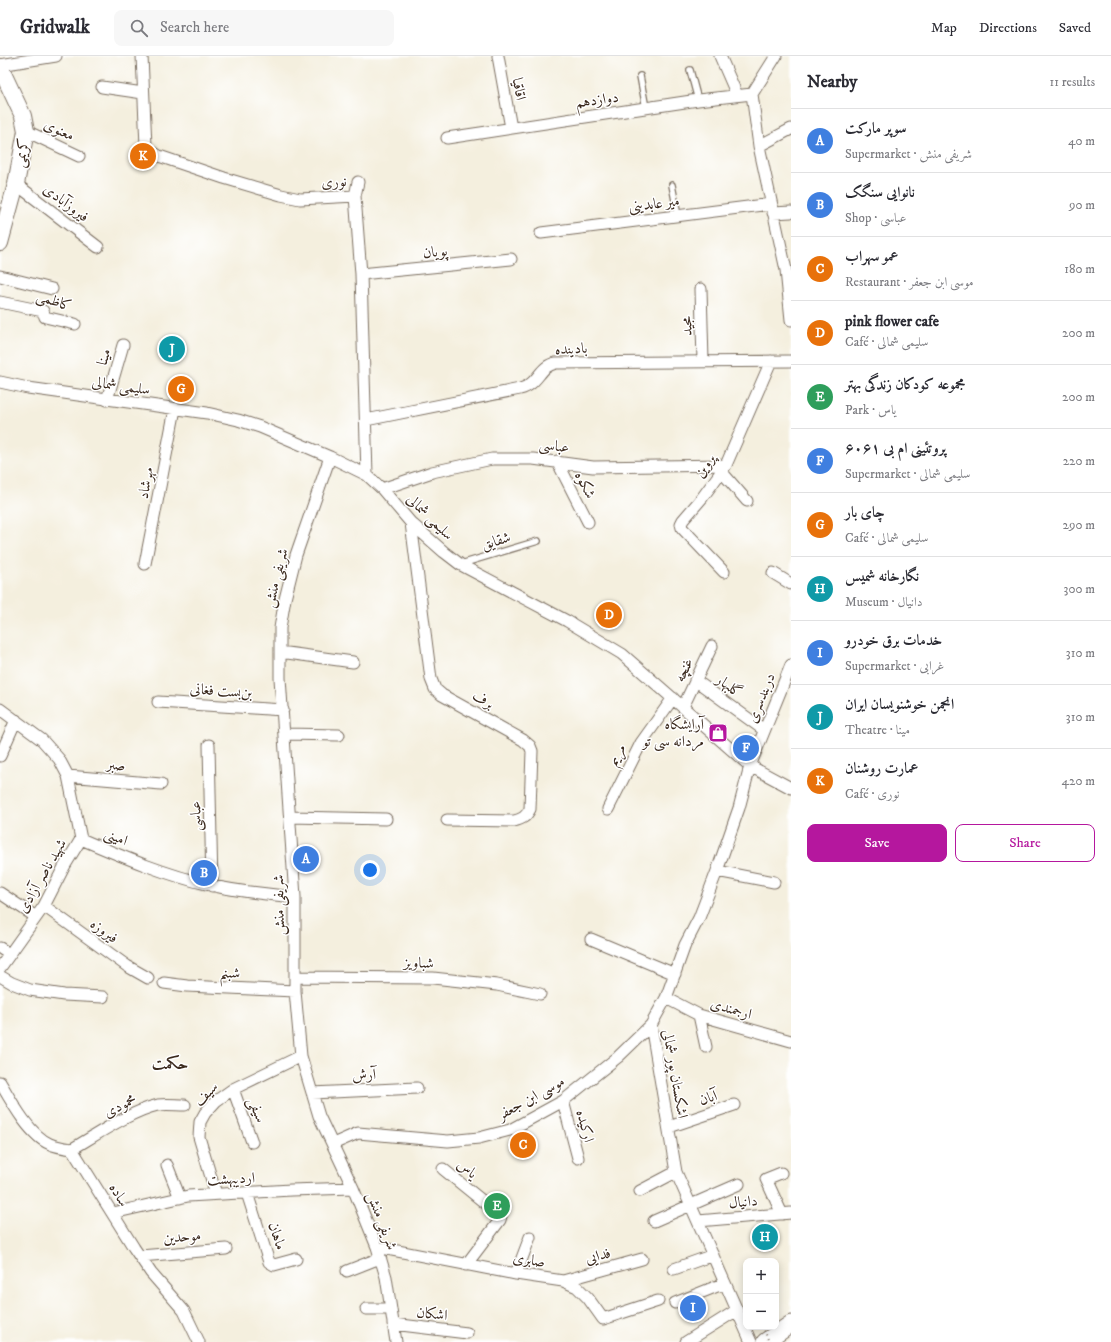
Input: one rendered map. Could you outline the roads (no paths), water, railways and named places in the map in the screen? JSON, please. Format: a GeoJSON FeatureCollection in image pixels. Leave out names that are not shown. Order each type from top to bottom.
{"type":"FeatureCollection","features":[{"type":"Feature","properties":{"kind":"main road","name":"کریمی"},"geometry":{"type":"LineString","coordinates":[[0,66],[23,116],[26,130],[16,184],[0,243]]}},
{"type":"Feature","properties":{"kind":"main road"},"geometry":{"type":"LineString","coordinates":[[765,1342],[791,1324]]}},
{"type":"Feature","properties":{"kind":"street"},"geometry":{"type":"LineString","coordinates":[[0,66],[56,56]]}},
{"type":"Feature","properties":{"kind":"street","name":"نوری"},"geometry":{"type":"LineString","coordinates":[[142,56],[146,146],[151,152],[159,156],[239,182],[300,199],[355,196],[361,274],[367,475]]}},
{"type":"Feature","properties":{"kind":"street","name":"اقاقیا"},"geometry":{"type":"LineString","coordinates":[[498,56],[512,128]]}},
{"type":"Feature","properties":{"kind":"street"},"geometry":{"type":"LineString","coordinates":[[720,56],[737,95]]}},
{"type":"Feature","properties":{"kind":"street"},"geometry":{"type":"LineString","coordinates":[[776,56],[752,94],[759,146],[786,270],[791,320]]}},
{"type":"Feature","properties":{"kind":"street"},"geometry":{"type":"LineString","coordinates":[[102,87],[143,93]]}},
{"type":"Feature","properties":{"kind":"street","name":"دوازدهم"},"geometry":{"type":"LineString","coordinates":[[446,138],[698,100],[752,94]]}},
{"type":"Feature","properties":{"kind":"street"},"geometry":{"type":"LineString","coordinates":[[759,146],[791,129]]}},
{"type":"Feature","properties":{"kind":"street","name":"معنوی"},"geometry":{"type":"LineString","coordinates":[[26,130],[79,156]]}},
{"type":"Feature","properties":{"kind":"street"},"geometry":{"type":"LineString","coordinates":[[355,196],[358,182]]}},
{"type":"Feature","properties":{"kind":"street","name":"فیروزآبادی"},"geometry":{"type":"LineString","coordinates":[[16,184],[98,247]]}},
{"type":"Feature","properties":{"kind":"street","name":"میر عابدینی"},"geometry":{"type":"LineString","coordinates":[[541,233],[678,216],[772,209],[791,212]]}},
{"type":"Feature","properties":{"kind":"street","name":"پویان"},"geometry":{"type":"LineString","coordinates":[[361,274],[511,259]]}},
{"type":"Feature","properties":{"kind":"street"},"geometry":{"type":"LineString","coordinates":[[0,276],[52,289]]}},
{"type":"Feature","properties":{"kind":"street","name":"مجید"},"geometry":{"type":"LineString","coordinates":[[702,289],[704,361]]}},
{"type":"Feature","properties":{"kind":"street","name":"کاظمی"},"geometry":{"type":"LineString","coordinates":[[0,302],[43,311],[45,318],[75,324]]}},
{"type":"Feature","properties":{"kind":"street","name":"مینا"},"geometry":{"type":"LineString","coordinates":[[107,400],[123,345]]}},
{"type":"Feature","properties":{"kind":"street","name":"پروین"},"geometry":{"type":"LineString","coordinates":[[724,572],[682,528],[681,524],[724,468],[771,361]]}},
{"type":"Feature","properties":{"kind":"street","name":"بادینده"},"geometry":{"type":"LineString","coordinates":[[366,420],[520,390],[532,384],[550,364],[556,363],[791,361]]}},
{"type":"Feature","properties":{"kind":"street","name":"سلیمی شمالی"},"geometry":{"type":"LineString","coordinates":[[0,382],[28,388],[107,400],[207,413],[238,420],[260,427],[330,457],[367,475],[382,489],[411,523],[461,565],[567,621],[622,654],[750,766],[791,788]]}},
{"type":"Feature","properties":{"kind":"street","name":"مهرشاد"},"geometry":{"type":"LineString","coordinates":[[145,564],[175,409]]}},
{"type":"Feature","properties":{"kind":"street","name":"شریفی منش"},"geometry":{"type":"LineString","coordinates":[[330,457],[296,555],[285,599],[280,628],[283,710],[295,897],[295,991],[300,1056],[319,1116],[353,1188],[377,1247],[386,1277],[396,1342]]}},
{"type":"Feature","properties":{"kind":"street","name":"عباسی"},"geometry":{"type":"LineString","coordinates":[[382,489],[432,472],[492,459],[533,459],[593,467],[724,468]]}},
{"type":"Feature","properties":{"kind":"street","name":"شکوه"},"geometry":{"type":"LineString","coordinates":[[557,461],[588,522]]}},
{"type":"Feature","properties":{"kind":"street"},"geometry":{"type":"LineString","coordinates":[[724,468],[747,501]]}},
{"type":"Feature","properties":{"kind":"street","name":"برف"},"geometry":{"type":"LineString","coordinates":[[411,523],[431,679],[435,689],[442,695],[523,740],[530,746],[532,751],[530,809],[522,820],[447,820]]}},
{"type":"Feature","properties":{"kind":"street"},"geometry":{"type":"LineString","coordinates":[[773,573],[791,584]]}},
{"type":"Feature","properties":{"kind":"street","name":"غنچه"},"geometry":{"type":"LineString","coordinates":[[683,707],[712,646]]}},
{"type":"Feature","properties":{"kind":"street"},"geometry":{"type":"LineString","coordinates":[[280,652],[352,662]]}},
{"type":"Feature","properties":{"kind":"street","name":"دربندسری"},"geometry":{"type":"LineString","coordinates":[[750,766],[791,665]]}},
{"type":"Feature","properties":{"kind":"street","name":"گلبهار"},"geometry":{"type":"LineString","coordinates":[[695,680],[764,730]]}},
{"type":"Feature","properties":{"kind":"street","name":"مریم"},"geometry":{"type":"LineString","coordinates":[[608,809],[641,743],[673,698]]}},
{"type":"Feature","properties":{"kind":"street","name":"بن‌بست فغانی"},"geometry":{"type":"LineString","coordinates":[[158,702],[283,710]]}},
{"type":"Feature","properties":{"kind":"street","name":"امینی"},"geometry":{"type":"LineString","coordinates":[[0,709],[42,740],[58,759],[68,776],[81,839],[164,871],[212,886],[295,897]]}},
{"type":"Feature","properties":{"kind":"street"},"geometry":{"type":"LineString","coordinates":[[0,756],[16,720]]}},
{"type":"Feature","properties":{"kind":"street"},"geometry":{"type":"LineString","coordinates":[[285,734],[339,735]]}},
{"type":"Feature","properties":{"kind":"street","name":"عباسی"},"geometry":{"type":"LineString","coordinates":[[209,745],[212,886]]}},
{"type":"Feature","properties":{"kind":"street","name":"اشکستان پور شمالی"},"geometry":{"type":"LineString","coordinates":[[750,766],[739,808],[718,871],[699,918],[686,945],[666,998],[651,1025],[676,1172],[751,1342]]}},
{"type":"Feature","properties":{"kind":"street","name":"صبر"},"geometry":{"type":"LineString","coordinates":[[68,776],[161,784]]}},
{"type":"Feature","properties":{"kind":"street"},"geometry":{"type":"LineString","coordinates":[[290,817],[386,819]]}},
{"type":"Feature","properties":{"kind":"street","name":"شهید ناصر آزادی"},"geometry":{"type":"LineString","coordinates":[[0,968],[44,906],[64,867],[81,839]]}},
{"type":"Feature","properties":{"kind":"street"},"geometry":{"type":"LineString","coordinates":[[718,871],[774,882]]}},
{"type":"Feature","properties":{"kind":"street"},"geometry":{"type":"LineString","coordinates":[[0,893],[36,917]]}},
{"type":"Feature","properties":{"kind":"street","name":"فیروزه"},"geometry":{"type":"LineString","coordinates":[[44,906],[127,966],[148,978]]}},
{"type":"Feature","properties":{"kind":"street"},"geometry":{"type":"LineString","coordinates":[[591,938],[675,974]]}},
{"type":"Feature","properties":{"kind":"street"},"geometry":{"type":"LineString","coordinates":[[0,948],[9,954]]}},
{"type":"Feature","properties":{"kind":"street"},"geometry":{"type":"LineString","coordinates":[[0,976],[12,983],[30,990],[64,995],[103,997]]}},
{"type":"Feature","properties":{"kind":"street","name":"شباویز"},"geometry":{"type":"LineString","coordinates":[[295,977],[433,978],[497,985],[540,994]]}},
{"type":"Feature","properties":{"kind":"street","name":"شبنم"},"geometry":{"type":"LineString","coordinates":[[164,983],[187,986],[295,991]]}},
{"type":"Feature","properties":{"kind":"street","name":"ارجمندی"},"geometry":{"type":"LineString","coordinates":[[666,998],[699,1015],[791,1041]]}},
{"type":"Feature","properties":{"kind":"street"},"geometry":{"type":"LineString","coordinates":[[699,1015],[706,1047]]}},
{"type":"Feature","properties":{"kind":"street","name":"موسی ابن جعفر"},"geometry":{"type":"LineString","coordinates":[[333,1144],[358,1133],[448,1141],[479,1138],[510,1130],[562,1101],[618,1057],[651,1025]]}},
{"type":"Feature","properties":{"kind":"street","name":"سیف"},"geometry":{"type":"LineString","coordinates":[[216,1194],[199,1137],[200,1122],[205,1113],[216,1101],[233,1089],[300,1056]]}},
{"type":"Feature","properties":{"kind":"street"},"geometry":{"type":"LineString","coordinates":[[0,1082],[19,1114],[36,1134],[50,1144],[72,1149]]}},
{"type":"Feature","properties":{"kind":"street","name":"آرش"},"geometry":{"type":"LineString","coordinates":[[312,1093],[417,1088]]}},
{"type":"Feature","properties":{"kind":"street","name":"سیفی"},"geometry":{"type":"LineString","coordinates":[[233,1089],[252,1142]]}},
{"type":"Feature","properties":{"kind":"street","name":"ارکیده"},"geometry":{"type":"LineString","coordinates":[[562,1101],[578,1158]]}},
{"type":"Feature","properties":{"kind":"street","name":"محمودی"},"geometry":{"type":"LineString","coordinates":[[72,1149],[131,1115],[150,1107],[160,1105],[186,1105]]}},
{"type":"Feature","properties":{"kind":"street","name":"آبان"},"geometry":{"type":"LineString","coordinates":[[669,1126],[734,1105]]}},
{"type":"Feature","properties":{"kind":"street","name":"ساده"},"geometry":{"type":"LineString","coordinates":[[72,1149],[151,1273],[184,1311],[199,1342]]}},
{"type":"Feature","properties":{"kind":"street"},"geometry":{"type":"LineString","coordinates":[[167,1165],[180,1198]]}},
{"type":"Feature","properties":{"kind":"street","name":"یاس"},"geometry":{"type":"LineString","coordinates":[[442,1169],[501,1216],[500,1220],[466,1265]]}},
{"type":"Feature","properties":{"kind":"street"},"geometry":{"type":"LineString","coordinates":[[640,1191],[676,1172]]}},
{"type":"Feature","properties":{"kind":"street"},"geometry":{"type":"LineString","coordinates":[[781,1173],[766,1179],[787,1213]]}},
{"type":"Feature","properties":{"kind":"street"},"geometry":{"type":"LineString","coordinates":[[654,1221],[739,1184]]}},
{"type":"Feature","properties":{"kind":"street","name":"اردیبهشت"},"geometry":{"type":"LineString","coordinates":[[113,1213],[180,1198],[216,1194],[353,1188]]}},
{"type":"Feature","properties":{"kind":"street","name":"ماهان"},"geometry":{"type":"LineString","coordinates":[[247,1193],[269,1262],[274,1265],[296,1260]]}},
{"type":"Feature","properties":{"kind":"street","name":"دانیال"},"geometry":{"type":"LineString","coordinates":[[698,1221],[787,1213]]}},
{"type":"Feature","properties":{"kind":"street"},"geometry":{"type":"LineString","coordinates":[[516,1274],[530,1237]]}},
{"type":"Feature","properties":{"kind":"street","name":"صابری"},"geometry":{"type":"LineString","coordinates":[[377,1247],[466,1265],[563,1281],[577,1287],[588,1298],[603,1319],[658,1301]]}},
{"type":"Feature","properties":{"kind":"street","name":"موحدین"},"geometry":{"type":"LineString","coordinates":[[140,1256],[226,1249]]}},
{"type":"Feature","properties":{"kind":"street"},"geometry":{"type":"LineString","coordinates":[[674,1269],[713,1255]]}},
{"type":"Feature","properties":{"kind":"street"},"geometry":{"type":"LineString","coordinates":[[347,1271],[380,1258]]}},
{"type":"Feature","properties":{"kind":"street","name":"فدایی"},"geometry":{"type":"LineString","coordinates":[[563,1281],[642,1259]]}},
{"type":"Feature","properties":{"kind":"street"},"geometry":{"type":"LineString","coordinates":[[675,1302],[725,1283]]}},
{"type":"Feature","properties":{"kind":"street"},"geometry":{"type":"LineString","coordinates":[[366,1309],[390,1309]]}},
{"type":"Feature","properties":{"kind":"street"},"geometry":{"type":"LineString","coordinates":[[686,1342],[737,1310]]}},
{"type":"Feature","properties":{"kind":"street","name":"اشکان"},"geometry":{"type":"LineString","coordinates":[[393,1324],[467,1333]]}},
{"type":"Feature","properties":{"kind":"lane"},"geometry":{"type":"LineString","coordinates":[[690,70],[698,100]]}},
{"type":"Feature","properties":{"kind":"lane"},"geometry":{"type":"LineString","coordinates":[[640,76],[646,108]]}},
{"type":"Feature","properties":{"kind":"lane"},"geometry":{"type":"LineString","coordinates":[[672,185],[678,216]]}},
{"type":"Feature","properties":{"kind":"lane","name":"شقایق"},"geometry":{"type":"LineString","coordinates":[[461,565],[538,541]]}},
{"type":"Feature","properties":{"kind":"place","name":"عمارت روشنان"},"geometry":{"type":"Point","coordinates":[143,156]}},
{"type":"Feature","properties":{"kind":"place","name":"انجمن خوشنویسان ایران"},"geometry":{"type":"Point","coordinates":[172,349]}},
{"type":"Feature","properties":{"kind":"place","name":"چای بار"},"geometry":{"type":"Point","coordinates":[181,389]}},
{"type":"Feature","properties":{"kind":"place","name":"pink flower cafe"},"geometry":{"type":"Point","coordinates":[609,615]}},
{"type":"Feature","properties":{"kind":"place","name":"آرایشگاه مردانه سی تو"},"geometry":{"type":"Point","coordinates":[718,733]}},
{"type":"Feature","properties":{"kind":"place","name":"پروتئینی ام بی ۶۰۶۱"},"geometry":{"type":"Point","coordinates":[746,748]}},
{"type":"Feature","properties":{"kind":"place","name":"سوپر مارکت"},"geometry":{"type":"Point","coordinates":[306,859]}},
{"type":"Feature","properties":{"kind":"place","name":"نانوایی سنگک"},"geometry":{"type":"Point","coordinates":[204,873]}},
{"type":"Feature","properties":{"kind":"place","name":"عمو سهراب"},"geometry":{"type":"Point","coordinates":[523,1145]}},
{"type":"Feature","properties":{"kind":"place","name":"مجموعه کودکان زندگی بهتر"},"geometry":{"type":"Point","coordinates":[497,1206]}},
{"type":"Feature","properties":{"kind":"place","name":"نگارخانه شمیس"},"geometry":{"type":"Point","coordinates":[765,1237]}},
{"type":"Feature","properties":{"kind":"place","name":"خدمات برق خودرو"},"geometry":{"type":"Point","coordinates":[693,1308]}},
{"type":"Feature","properties":{"kind":"district","name":"حکمت"},"geometry":{"type":"Point","coordinates":[170,1064]}}]}
